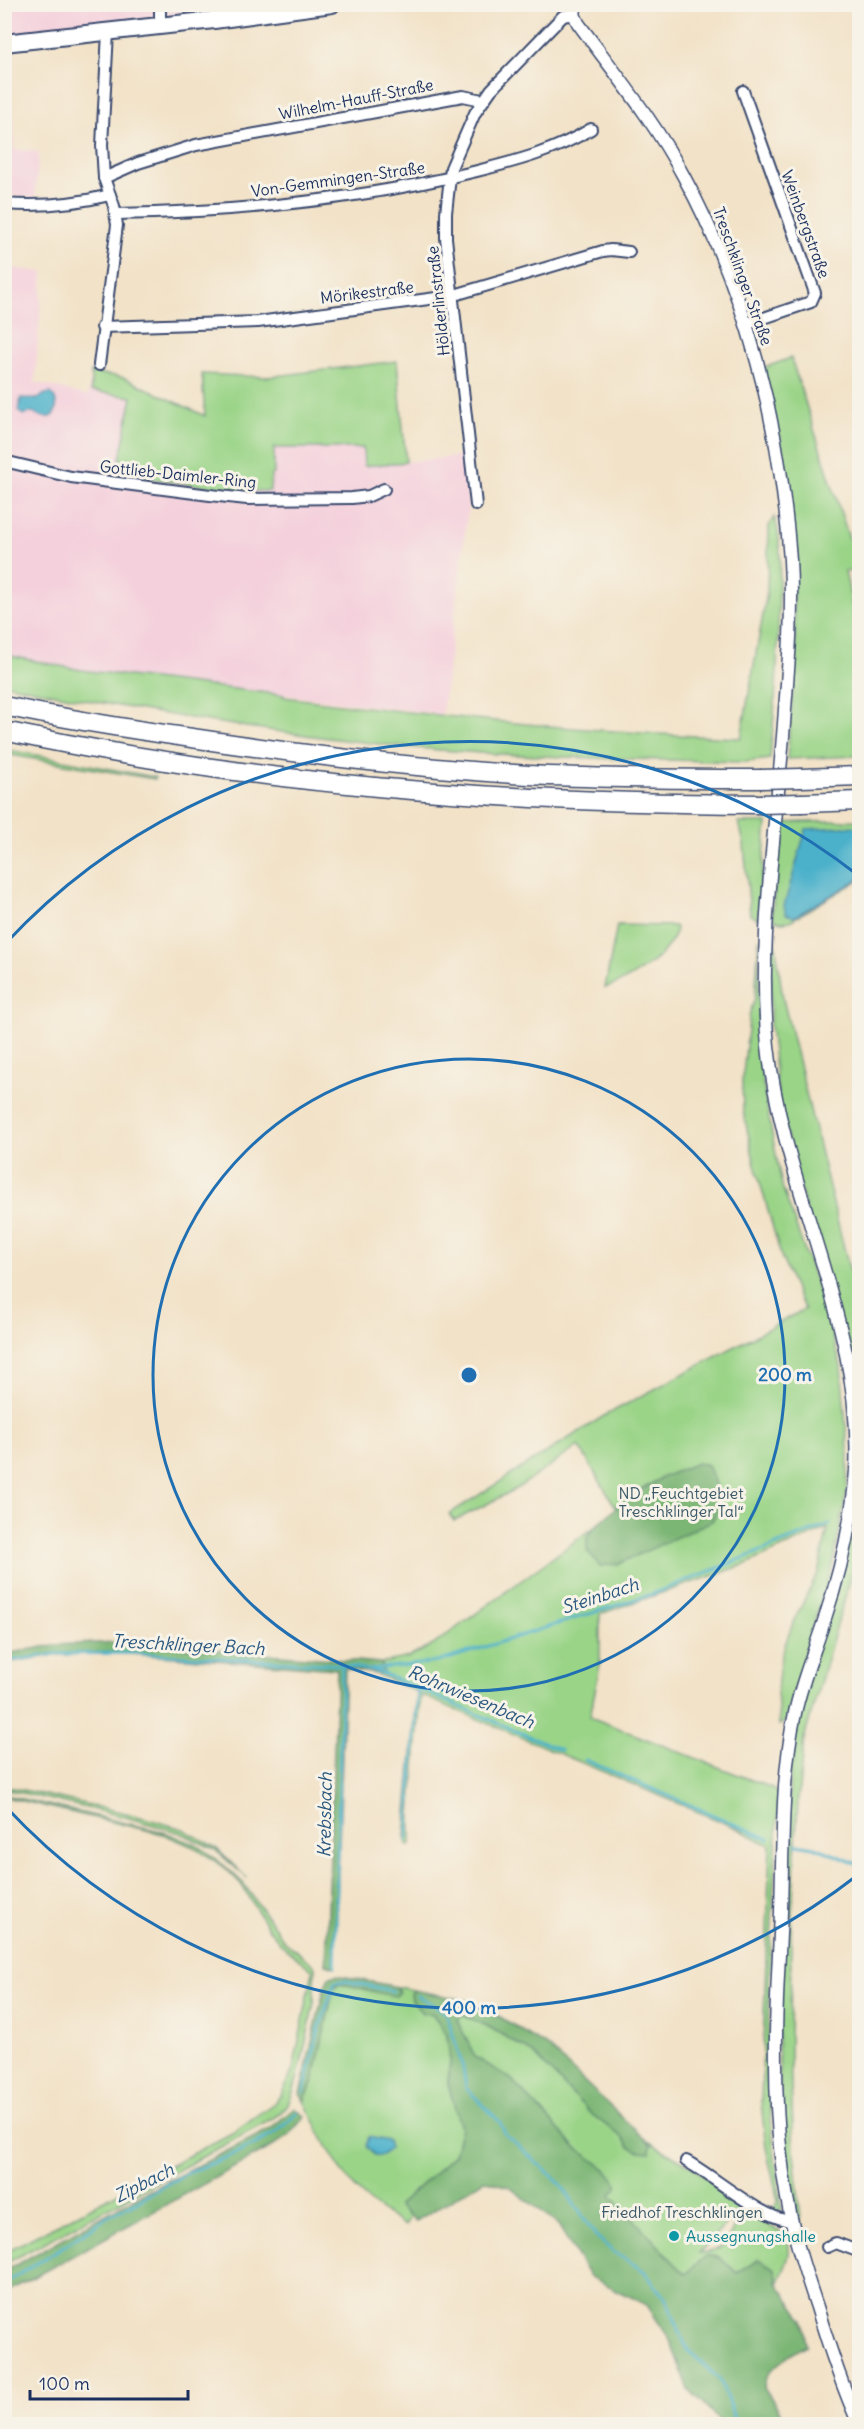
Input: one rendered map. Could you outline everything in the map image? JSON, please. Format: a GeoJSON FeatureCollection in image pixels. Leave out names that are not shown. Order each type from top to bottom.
{"type":"FeatureCollection","features":[{"type":"Feature","properties":{"kind":"highway"},"geometry":{"type":"LineString","coordinates":[[4,706],[122,728],[272,750],[430,768],[623,778],[760,779],[860,776]]}},
{"type":"Feature","properties":{"kind":"highway"},"geometry":{"type":"LineString","coordinates":[[4,731],[190,765],[345,785],[533,800],[636,804],[860,801]]}},
{"type":"Feature","properties":{"kind":"main road"},"geometry":{"type":"LineString","coordinates":[[4,43],[332,4]]}},
{"type":"Feature","properties":{"kind":"street"},"geometry":{"type":"LineString","coordinates":[[160,4],[160,26]]}},
{"type":"Feature","properties":{"kind":"street"},"geometry":{"type":"LineString","coordinates":[[482,100],[563,16],[575,9]]}},
{"type":"Feature","properties":{"kind":"street","name":"Treschklinger Straße"},"geometry":{"type":"LineString","coordinates":[[575,9],[578,23],[652,124],[684,176],[708,225],[746,324],[768,405],[778,461],[790,561],[791,629],[766,925],[765,991],[768,1048],[787,1152],[829,1283],[849,1362],[854,1393],[856,1438],[854,1497],[849,1526],[835,1587],[801,1687],[789,1749],[783,1842],[776,2059],[778,2123],[792,2221],[831,2354],[859,2424]]}},
{"type":"Feature","properties":{"kind":"street"},"geometry":{"type":"LineString","coordinates":[[99,365],[102,327],[117,225],[116,214],[104,178],[102,145],[108,32]]}},
{"type":"Feature","properties":{"kind":"street","name":"Weinbergstraße"},"geometry":{"type":"LineString","coordinates":[[743,91],[815,292],[811,302],[746,324]]}},
{"type":"Feature","properties":{"kind":"street","name":"Wilhelm-Hauff-Straße"},"geometry":{"type":"LineString","coordinates":[[104,178],[138,163],[196,145],[463,96],[482,100]]}},
{"type":"Feature","properties":{"kind":"street","name":"Hölderlinstraße"},"geometry":{"type":"LineString","coordinates":[[476,505],[446,238],[450,177],[456,154],[482,100]]}},
{"type":"Feature","properties":{"kind":"street","name":"Von-Gemmingen-Straße"},"geometry":{"type":"LineString","coordinates":[[116,214],[161,214],[248,207],[394,189],[538,155],[573,140],[591,129]]}},
{"type":"Feature","properties":{"kind":"street"},"geometry":{"type":"LineString","coordinates":[[4,204],[63,205],[110,195]]}},
{"type":"Feature","properties":{"kind":"street","name":"Mörikestraße"},"geometry":{"type":"LineString","coordinates":[[102,327],[258,322],[451,296],[603,251],[629,252]]}},
{"type":"Feature","properties":{"kind":"street","name":"Gottlieb-Daimler-Ring"},"geometry":{"type":"LineString","coordinates":[[4,461],[71,477],[247,499],[352,498],[369,496],[384,489]]}},
{"type":"Feature","properties":{"kind":"street"},"geometry":{"type":"LineString","coordinates":[[686,2161],[767,2214],[782,2221],[792,2221]]}},
{"type":"Feature","properties":{"kind":"street"},"geometry":{"type":"LineString","coordinates":[[828,2247],[836,2243],[860,2252]]}},
{"type":"Feature","properties":{"kind":"shaded area"},"geometry":{"type":"Polygon","coordinates":[[[286,4],[5,36],[4,5],[286,4]]]}},
{"type":"Feature","properties":{"kind":"shaded area"},"geometry":{"type":"Polygon","coordinates":[[[5,115],[14,117],[14,149],[39,152],[35,198],[5,195],[5,115]]]}},
{"type":"Feature","properties":{"kind":"shaded area"},"geometry":{"type":"Polygon","coordinates":[[[5,267],[43,272],[35,382],[88,396],[91,372],[125,378],[205,416],[202,374],[267,377],[397,361],[406,462],[462,456],[468,495],[442,714],[81,670],[5,655],[5,267]]]}},
{"type":"Feature","properties":{"kind":"green space"},"geometry":{"type":"Polygon","coordinates":[[[791,358],[859,569],[859,573],[845,571],[859,640],[860,730],[856,740],[859,742],[859,756],[787,759],[796,655],[792,568],[763,368],[791,358]]]}},
{"type":"Feature","properties":{"kind":"green space"},"geometry":{"type":"Polygon","coordinates":[[[397,361],[406,462],[364,466],[363,448],[274,448],[274,474],[271,475],[270,491],[239,491],[117,474],[132,397],[91,391],[91,372],[125,378],[205,416],[202,374],[267,377],[397,361]]]}},
{"type":"Feature","properties":{"kind":"green space"},"geometry":{"type":"Polygon","coordinates":[[[774,517],[777,525],[780,560],[777,672],[770,759],[746,762],[516,755],[385,745],[221,723],[5,684],[5,655],[81,670],[398,711],[569,728],[741,738],[767,592],[769,526],[774,517]]]}},
{"type":"Feature","properties":{"kind":"green space"},"geometry":{"type":"Polygon","coordinates":[[[4,749],[155,777],[155,779],[5,754],[4,749]]]}},
{"type":"Feature","properties":{"kind":"green space"},"geometry":{"type":"Polygon","coordinates":[[[859,820],[859,880],[790,921],[774,920],[772,914],[781,823],[859,820]]]}},
{"type":"Feature","properties":{"kind":"green space"},"geometry":{"type":"Polygon","coordinates":[[[739,823],[767,823],[758,919],[750,915],[744,844],[739,823]]]}},
{"type":"Feature","properties":{"kind":"green space"},"geometry":{"type":"Polygon","coordinates":[[[617,925],[675,926],[676,929],[666,949],[658,958],[637,973],[605,988],[617,925]]]}},
{"type":"Feature","properties":{"kind":"green space"},"geometry":{"type":"Polygon","coordinates":[[[772,937],[775,939],[783,999],[860,1313],[859,1549],[804,1739],[798,1799],[791,1935],[790,2057],[794,2153],[801,2220],[798,2228],[782,2133],[778,2042],[790,1771],[799,1709],[853,1518],[856,1403],[779,1105],[770,1026],[772,937]]]}},
{"type":"Feature","properties":{"kind":"green space"},"geometry":{"type":"Polygon","coordinates":[[[759,938],[759,1058],[768,1113],[782,1186],[822,1300],[841,1366],[848,1450],[847,1490],[833,1565],[785,1722],[779,1725],[777,1689],[781,1656],[793,1623],[818,1573],[828,1528],[744,1565],[600,1614],[600,1665],[590,1717],[772,1788],[779,1795],[769,2010],[771,2114],[782,2210],[776,2213],[772,2210],[778,2201],[766,2148],[761,2102],[770,1845],[734,1827],[421,1695],[411,1816],[411,1844],[409,1845],[405,1835],[417,1692],[376,1674],[383,1672],[381,1663],[409,1657],[433,1645],[593,1528],[587,1538],[630,1496],[616,1508],[579,1446],[516,1489],[454,1521],[449,1514],[604,1416],[805,1309],[781,1256],[755,1165],[743,1111],[742,1082],[750,1012],[755,998],[759,938]]]}},
{"type":"Feature","properties":{"kind":"green space","name":"ND „Feuchtgebiet Treschklinger Tal“"},"geometry":{"type":"Polygon","coordinates":[[[697,1463],[708,1465],[716,1486],[718,1500],[716,1514],[712,1521],[618,1564],[600,1566],[587,1551],[587,1538],[593,1528],[630,1496],[663,1477],[697,1463]]]}},
{"type":"Feature","properties":{"kind":"green space"},"geometry":{"type":"Polygon","coordinates":[[[118,1642],[381,1663],[383,1672],[376,1674],[345,1669],[335,1967],[326,1964],[337,1669],[118,1653],[55,1655],[5,1663],[5,1654],[54,1645],[118,1642]]]}},
{"type":"Feature","properties":{"kind":"green space"},"geometry":{"type":"Polygon","coordinates":[[[5,1786],[130,1814],[183,1829],[215,1847],[247,1878],[214,1849],[181,1833],[129,1818],[5,1789],[5,1786]]]}},
{"type":"Feature","properties":{"kind":"green space"},"geometry":{"type":"Polygon","coordinates":[[[5,1795],[164,1832],[197,1845],[225,1866],[243,1883],[285,1942],[313,1964],[316,1970],[314,2002],[300,2068],[289,2102],[282,2112],[5,2264],[5,2252],[232,2133],[274,2103],[281,2095],[293,2070],[313,1971],[282,1945],[268,1928],[241,1884],[224,1867],[196,1848],[163,1834],[5,1797],[5,1795]]]}},
{"type":"Feature","properties":{"kind":"green space"},"geometry":{"type":"Polygon","coordinates":[[[336,1975],[397,1987],[399,1993],[396,1996],[389,1995],[337,1984],[333,1991],[313,2082],[304,2101],[300,2094],[324,1989],[329,1977],[336,1975]]]}},
{"type":"Feature","properties":{"kind":"green space"},"geometry":{"type":"Polygon","coordinates":[[[337,1984],[390,1994],[399,1993],[397,1987],[414,1990],[411,1994],[433,2014],[447,2035],[450,2060],[448,2084],[461,2128],[454,2155],[398,2206],[410,2217],[405,2226],[370,2202],[349,2181],[332,2155],[304,2101],[313,2082],[333,1991],[337,1984]]]}},
{"type":"Feature","properties":{"kind":"green space"},"geometry":{"type":"Polygon","coordinates":[[[414,1990],[465,2000],[502,2018],[549,2048],[651,2145],[650,2152],[638,2151],[629,2146],[623,2138],[590,2113],[534,2054],[491,2028],[462,2015],[457,2020],[475,2057],[511,2079],[575,2147],[607,2170],[618,2186],[611,2195],[681,2270],[686,2273],[706,2256],[719,2257],[737,2273],[759,2259],[775,2269],[778,2284],[803,2319],[807,2345],[775,2367],[769,2373],[764,2387],[788,2424],[722,2424],[689,2390],[669,2338],[647,2305],[589,2276],[557,2223],[509,2187],[484,2180],[416,2221],[398,2206],[454,2155],[461,2128],[448,2084],[450,2060],[447,2035],[433,2014],[422,2013],[412,2001],[411,1994],[414,1990]]]}},
{"type":"Feature","properties":{"kind":"green space","name":"Friedhof Treschklingen"},"geometry":{"type":"Polygon","coordinates":[[[462,2015],[491,2028],[534,2054],[590,2113],[623,2138],[629,2146],[651,2145],[641,2137],[686,2163],[745,2204],[699,2253],[722,2247],[742,2216],[750,2213],[783,2234],[789,2246],[789,2252],[778,2284],[775,2269],[737,2273],[719,2257],[707,2256],[686,2273],[681,2270],[610,2194],[614,2179],[607,2170],[575,2147],[511,2079],[475,2057],[457,2020],[462,2015]]]}},
{"type":"Feature","properties":{"kind":"green space"},"geometry":{"type":"Polygon","coordinates":[[[295,2108],[305,2116],[290,2134],[275,2145],[5,2293],[5,2271],[133,2199],[268,2130],[295,2108]]]}},
{"type":"Feature","properties":{"kind":"water"},"geometry":{"type":"Polygon","coordinates":[[[51,393],[56,403],[55,413],[52,416],[41,416],[33,412],[23,415],[18,411],[21,398],[38,399],[51,393]]]}},
{"type":"Feature","properties":{"kind":"water"},"geometry":{"type":"Polygon","coordinates":[[[859,826],[859,879],[794,917],[786,914],[784,906],[806,829],[859,826]]]}},
{"type":"Feature","properties":{"kind":"water"},"geometry":{"type":"Polygon","coordinates":[[[369,2137],[388,2141],[390,2148],[382,2155],[374,2155],[366,2146],[369,2137]]]}},
{"type":"Feature","properties":{"kind":"waterway","name":"Steinbach"},"geometry":{"type":"LineString","coordinates":[[372,1669],[438,1662],[652,1594],[830,1524]]}},
{"type":"Feature","properties":{"kind":"waterway","name":"Treschklinger Bach"},"geometry":{"type":"LineString","coordinates":[[4,1662],[55,1654],[131,1653],[342,1665],[379,1672],[561,1750]]}},
{"type":"Feature","properties":{"kind":"waterway","name":"Krebsbach"},"geometry":{"type":"LineString","coordinates":[[335,1966],[342,1665]]}},
{"type":"Feature","properties":{"kind":"waterway"},"geometry":{"type":"LineString","coordinates":[[407,1840],[418,1690]]}},
{"type":"Feature","properties":{"kind":"waterway","name":"Rohrwiesenbach"},"geometry":{"type":"LineString","coordinates":[[585,1760],[769,1839]]}},
{"type":"Feature","properties":{"kind":"waterway","name":"Rohrwiesenbach"},"geometry":{"type":"LineString","coordinates":[[797,1844],[815,1847],[860,1865]]}},
{"type":"Feature","properties":{"kind":"waterway","name":"Zipbach"},"geometry":{"type":"LineString","coordinates":[[304,2092],[319,2029],[335,1982],[346,1981],[393,1991]]}},
{"type":"Feature","properties":{"kind":"waterway","name":"Krebsbach"},"geometry":{"type":"LineString","coordinates":[[418,1996],[446,2012],[463,2068],[466,2088],[500,2122],[505,2134],[560,2183],[596,2236],[612,2251],[644,2271],[667,2301],[687,2349],[720,2380],[735,2420],[740,2424]]}},
{"type":"Feature","properties":{"kind":"waterway","name":"Zipbach"},"geometry":{"type":"LineString","coordinates":[[4,2283],[110,2215],[186,2174],[230,2156],[274,2133],[297,2112]]}},
{"type":"Feature","properties":{"kind":"place","name":"Aussegnungshalle"},"geometry":{"type":"Point","coordinates":[674,2236]}}]}
